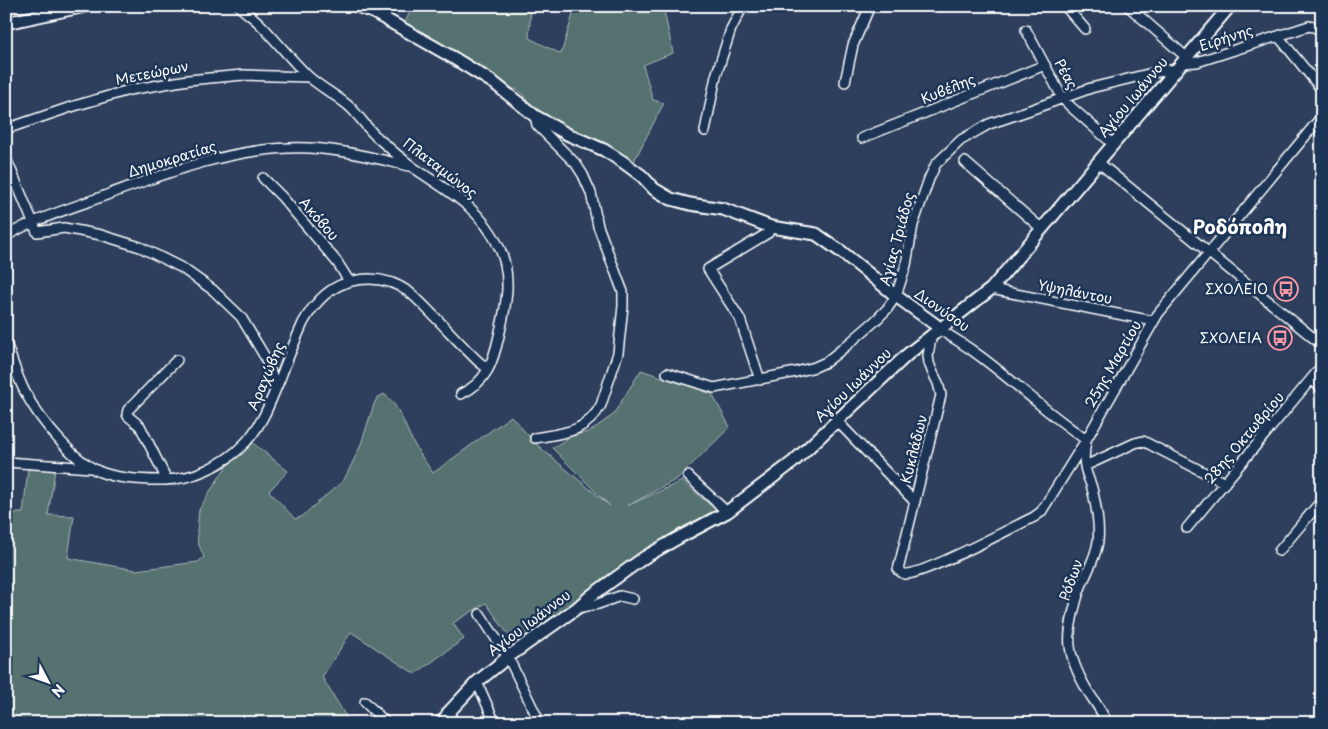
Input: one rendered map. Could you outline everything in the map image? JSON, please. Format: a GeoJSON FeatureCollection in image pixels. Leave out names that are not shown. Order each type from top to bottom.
{"type":"FeatureCollection","features":[{"type":"Feature","properties":{"kind":"street"},"geometry":{"type":"LineString","coordinates":[[6,23],[85,6]]}},
{"type":"Feature","properties":{"kind":"street","name":"Πλαταμώνος"},"geometry":{"type":"LineString","coordinates":[[239,6],[258,22],[309,77],[350,107],[377,138],[413,167],[470,207],[485,224],[500,250],[507,275],[506,296],[497,346],[488,369],[477,385],[461,394]]}},
{"type":"Feature","properties":{"kind":"street","name":"Διονύσου"},"geometry":{"type":"LineString","coordinates":[[358,6],[373,12],[494,83],[535,116],[567,134],[610,154],[642,176],[654,189],[671,199],[723,209],[771,227],[816,234],[936,325],[935,332],[959,340],[1086,440]]}},
{"type":"Feature","properties":{"kind":"street"},"geometry":{"type":"LineString","coordinates":[[705,131],[716,76],[731,29],[743,6]]}},
{"type":"Feature","properties":{"kind":"street"},"geometry":{"type":"LineString","coordinates":[[846,82],[853,45],[870,6]]}},
{"type":"Feature","properties":{"kind":"street"},"geometry":{"type":"LineString","coordinates":[[1065,6],[1085,29]]}},
{"type":"Feature","properties":{"kind":"street"},"geometry":{"type":"LineString","coordinates":[[1128,6],[1181,63]]}},
{"type":"Feature","properties":{"kind":"street","name":"Αγίου Ιωάννου"},"geometry":{"type":"LineString","coordinates":[[439,723],[450,718],[478,682],[508,657],[577,608],[592,595],[645,557],[727,512],[793,462],[908,354],[992,289],[1230,6]]}},
{"type":"Feature","properties":{"kind":"street","name":"Ειρήνης"},"geometry":{"type":"LineString","coordinates":[[1181,63],[1197,62],[1309,26],[1322,32]]}},
{"type":"Feature","properties":{"kind":"street","name":"Ρέας"},"geometry":{"type":"LineString","coordinates":[[1026,30],[1063,99],[1113,144]]}},
{"type":"Feature","properties":{"kind":"street"},"geometry":{"type":"LineString","coordinates":[[1278,36],[1322,90]]}},
{"type":"Feature","properties":{"kind":"street","name":"Αγίας Τριάδος"},"geometry":{"type":"LineString","coordinates":[[667,373],[714,388],[809,369],[826,362],[875,321],[896,296],[906,265],[917,211],[929,179],[936,164],[961,140],[989,124],[1091,88],[1152,73],[1181,63]]}},
{"type":"Feature","properties":{"kind":"street","name":"Κυβέλης"},"geometry":{"type":"LineString","coordinates":[[862,138],[1045,65]]}},
{"type":"Feature","properties":{"kind":"street","name":"Μετεώρων"},"geometry":{"type":"LineString","coordinates":[[6,129],[129,90],[188,80],[243,75],[309,77]]}},
{"type":"Feature","properties":{"kind":"street"},"geometry":{"type":"LineString","coordinates":[[535,116],[537,125],[576,164],[589,186],[598,226],[623,292],[618,353],[598,412],[589,422],[577,430],[535,438]]}},
{"type":"Feature","properties":{"kind":"street","name":"25ης Μαρτίου"},"geometry":{"type":"LineString","coordinates":[[898,570],[905,574],[943,562],[1042,512],[1162,308],[1322,116]]}},
{"type":"Feature","properties":{"kind":"street","name":"Δημοκρατίας"},"geometry":{"type":"LineString","coordinates":[[6,236],[33,222],[204,161],[246,153],[288,148],[314,148],[352,153],[413,167]]}},
{"type":"Feature","properties":{"kind":"street"},"geometry":{"type":"LineString","coordinates":[[6,158],[37,232],[64,228],[101,236],[140,247],[182,268],[213,290],[241,317],[265,357],[276,386]]}},
{"type":"Feature","properties":{"kind":"street"},"geometry":{"type":"LineString","coordinates":[[965,162],[1042,229]]}},
{"type":"Feature","properties":{"kind":"street"},"geometry":{"type":"LineString","coordinates":[[1098,162],[1322,345]]}},
{"type":"Feature","properties":{"kind":"street","name":"Ακόβου"},"geometry":{"type":"LineString","coordinates":[[263,178],[282,197],[338,262],[349,281]]}},
{"type":"Feature","properties":{"kind":"street"},"geometry":{"type":"LineString","coordinates":[[760,380],[740,319],[708,269],[768,233],[771,227]]}},
{"type":"Feature","properties":{"kind":"street"},"geometry":{"type":"LineString","coordinates":[[6,261],[6,270]]}},
{"type":"Feature","properties":{"kind":"street","name":"Αραχώβης"},"geometry":{"type":"LineString","coordinates":[[6,343],[8,355],[29,399],[66,447],[92,468],[122,478],[137,480],[167,480],[186,476],[206,470],[226,460],[237,451],[261,424],[303,323],[310,311],[330,291],[349,281],[376,279],[388,282],[408,292],[488,369]]}},
{"type":"Feature","properties":{"kind":"street","name":"Υψηλάντου"},"geometry":{"type":"LineString","coordinates":[[992,289],[1153,321]]}},
{"type":"Feature","properties":{"kind":"street","name":"Κυκλάδων"},"geometry":{"type":"LineString","coordinates":[[898,570],[941,395],[929,363],[928,355],[935,332]]}},
{"type":"Feature","properties":{"kind":"street"},"geometry":{"type":"LineString","coordinates":[[167,480],[140,426],[127,414],[128,410],[177,360]]}},
{"type":"Feature","properties":{"kind":"street","name":"28ης Οκτωβρίου"},"geometry":{"type":"LineString","coordinates":[[1187,528],[1322,366]]}},
{"type":"Feature","properties":{"kind":"street"},"geometry":{"type":"LineString","coordinates":[[1311,379],[1322,389]]}},
{"type":"Feature","properties":{"kind":"street"},"geometry":{"type":"LineString","coordinates":[[837,422],[915,502]]}},
{"type":"Feature","properties":{"kind":"street","name":"Ρόδων"},"geometry":{"type":"LineString","coordinates":[[1086,440],[1085,466],[1092,488],[1098,542],[1095,555],[1078,593],[1069,647],[1076,668],[1107,723]]}},
{"type":"Feature","properties":{"kind":"street"},"geometry":{"type":"LineString","coordinates":[[1085,466],[1135,443],[1143,442],[1224,483]]}},
{"type":"Feature","properties":{"kind":"street"},"geometry":{"type":"LineString","coordinates":[[6,462],[92,468]]}},
{"type":"Feature","properties":{"kind":"street"},"geometry":{"type":"LineString","coordinates":[[688,476],[727,512]]}},
{"type":"Feature","properties":{"kind":"street"},"geometry":{"type":"LineString","coordinates":[[1279,551],[1322,500]]}},
{"type":"Feature","properties":{"kind":"street"},"geometry":{"type":"LineString","coordinates":[[577,608],[598,604],[620,596],[633,599]]}},
{"type":"Feature","properties":{"kind":"street"},"geometry":{"type":"LineString","coordinates":[[480,614],[508,657],[540,723]]}},
{"type":"Feature","properties":{"kind":"street"},"geometry":{"type":"LineString","coordinates":[[478,682],[495,723]]}},
{"type":"Feature","properties":{"kind":"street"},"geometry":{"type":"LineString","coordinates":[[365,702],[386,723]]}},
{"type":"Feature","properties":{"kind":"green space"},"geometry":{"type":"Polygon","coordinates":[[[413,6],[531,6],[529,38],[561,54],[574,11],[623,11],[642,6],[663,6],[673,53],[643,65],[653,100],[664,103],[633,163],[569,131],[527,105],[523,94],[518,90],[497,81],[405,22],[413,6]]]}},
{"type":"Feature","properties":{"kind":"green space"},"geometry":{"type":"Polygon","coordinates":[[[641,370],[712,394],[730,427],[677,479],[627,506],[682,481],[716,510],[646,553],[516,646],[486,603],[453,623],[464,639],[415,674],[351,632],[322,677],[350,723],[6,723],[6,513],[23,513],[28,469],[55,470],[48,515],[74,516],[68,558],[136,570],[198,562],[204,557],[198,543],[199,510],[226,467],[253,443],[288,471],[269,491],[295,519],[301,517],[344,480],[360,447],[374,404],[377,398],[384,394],[398,410],[413,442],[433,473],[511,416],[536,444],[610,506],[552,448],[573,435],[589,432],[613,415],[641,370]]]}},
{"type":"Feature","properties":{"kind":"place","name":"ΣΧΟΛΕΙΟ"},"geometry":{"type":"Point","coordinates":[1286,289]}},
{"type":"Feature","properties":{"kind":"place","name":"ΣΧΟΛΕΙΑ"},"geometry":{"type":"Point","coordinates":[1280,338]}},
{"type":"Feature","properties":{"kind":"district","name":"Ροδόπολη"},"geometry":{"type":"Point","coordinates":[1240,227]}}]}
